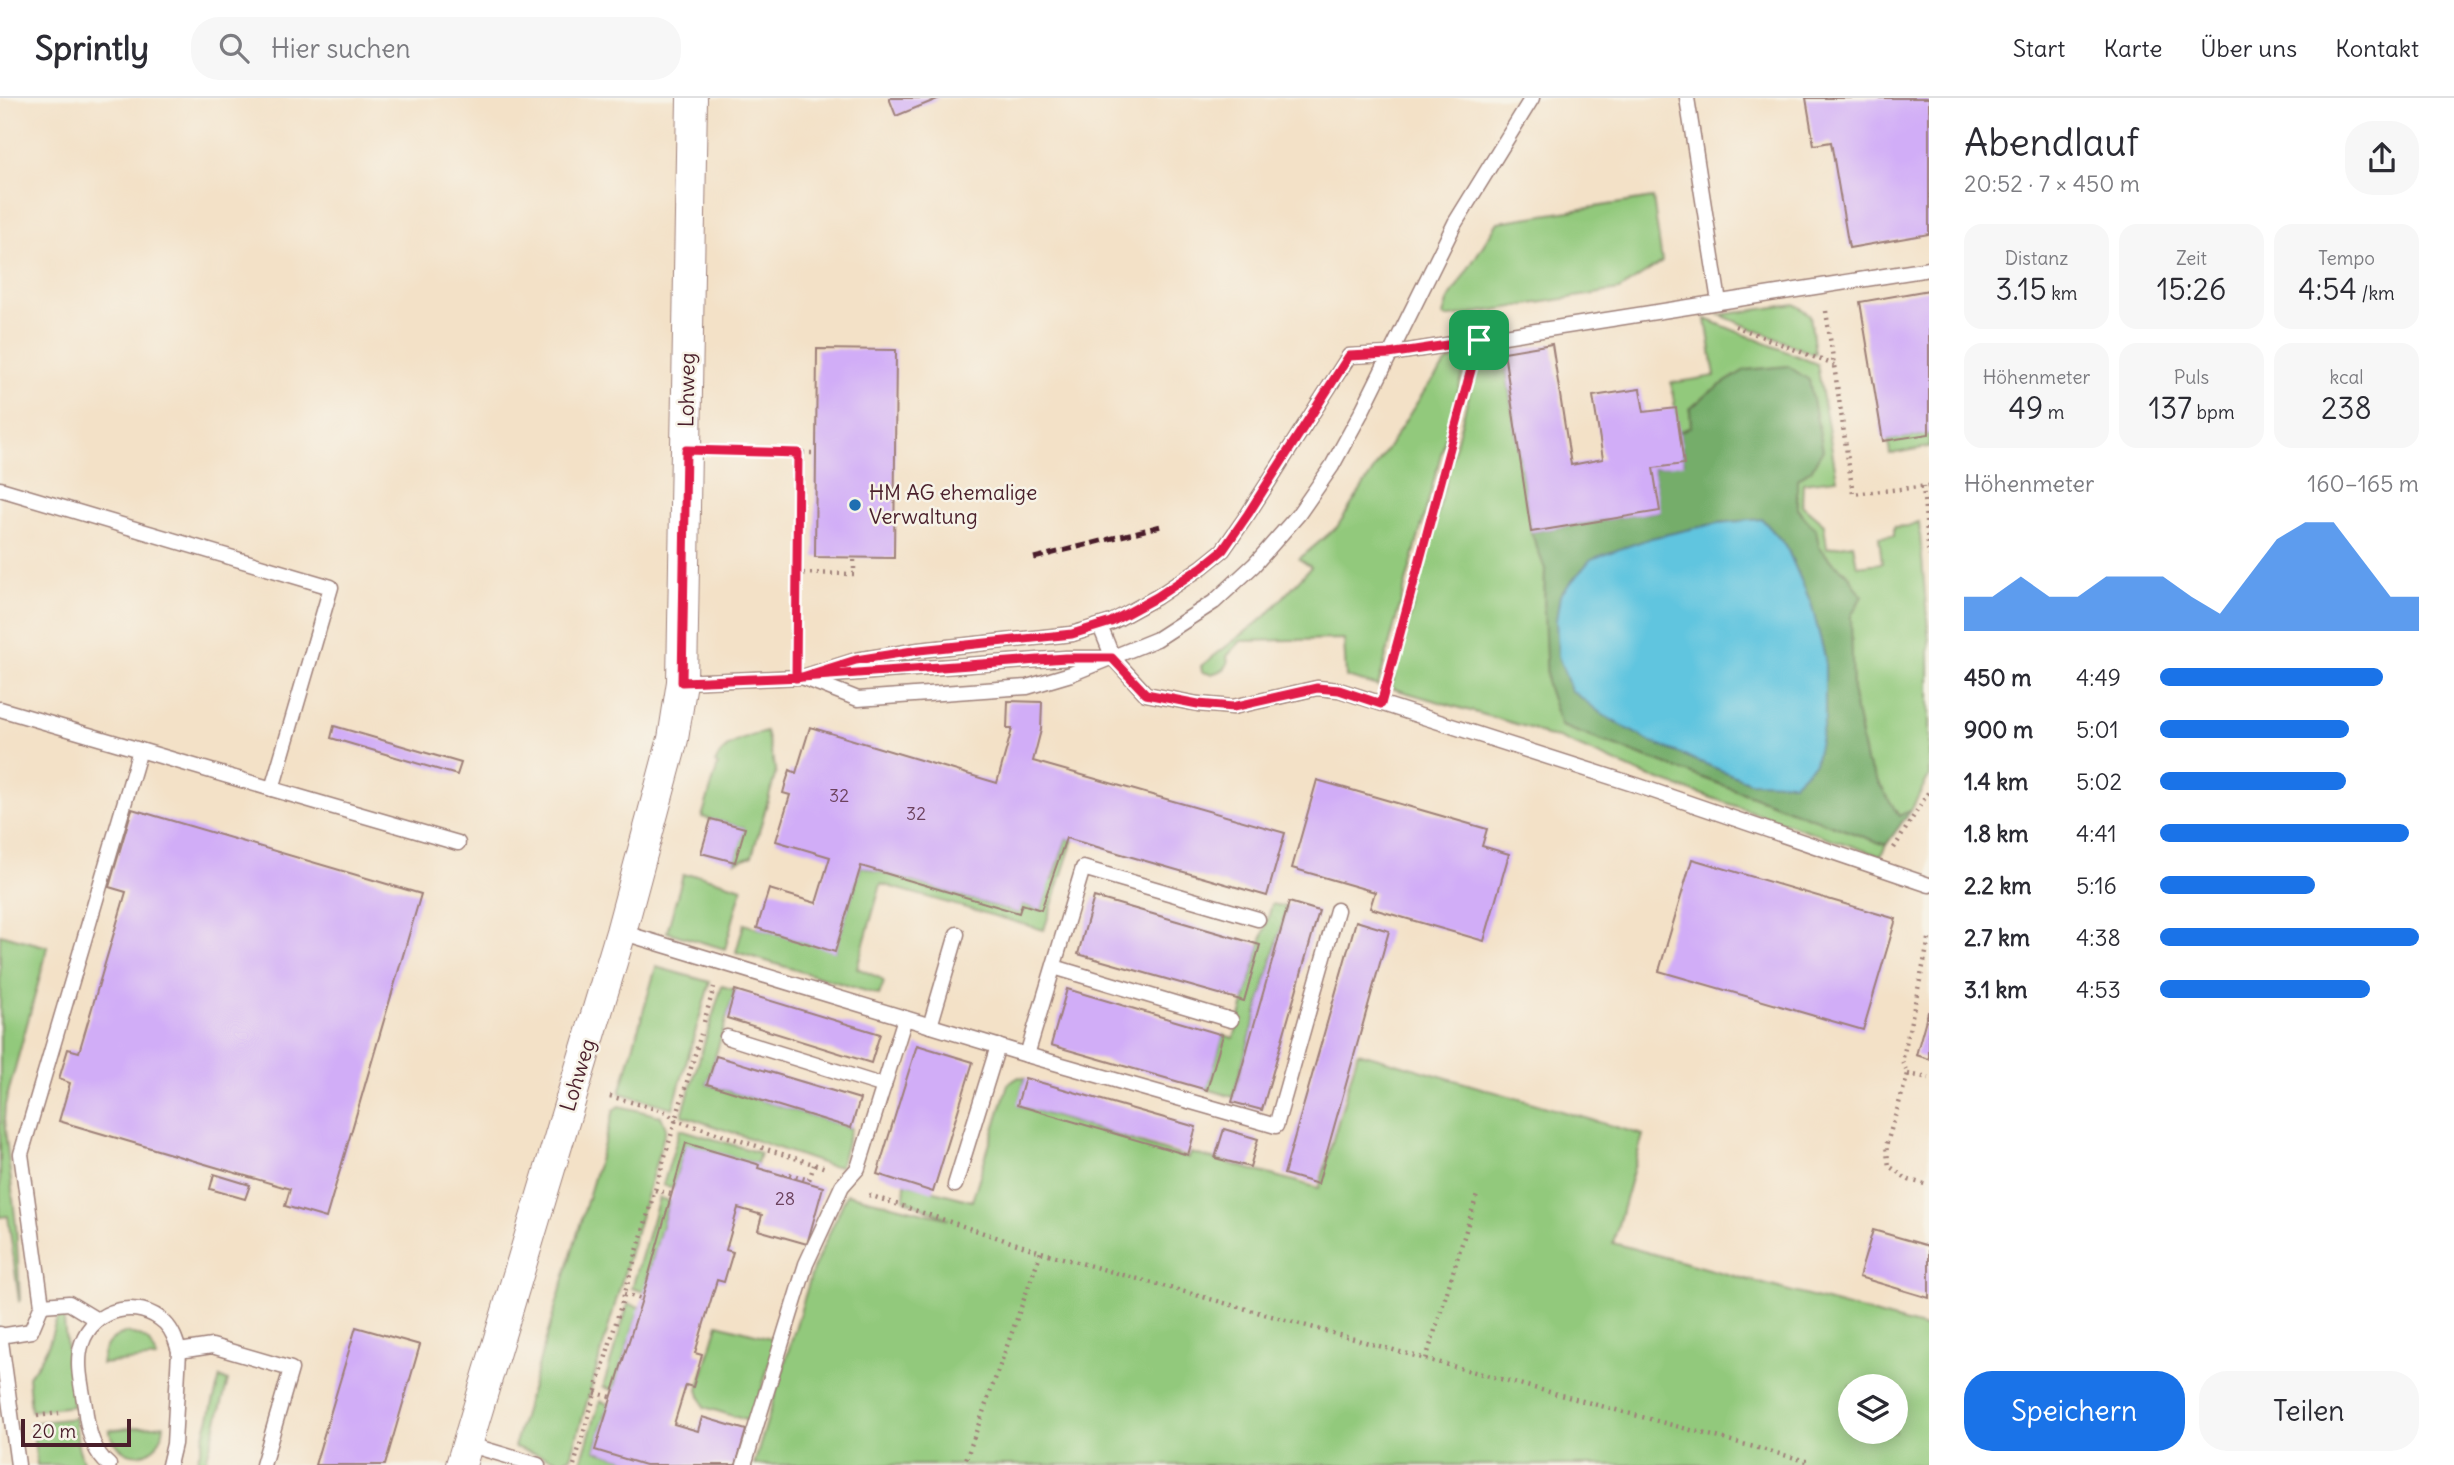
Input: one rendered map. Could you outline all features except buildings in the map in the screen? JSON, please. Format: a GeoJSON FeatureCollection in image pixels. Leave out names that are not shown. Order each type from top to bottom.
{"type":"FeatureCollection","features":[{"type":"Feature","properties":{"kind":"street","name":"Lohweg"},"geometry":{"type":"LineString","coordinates":[[464,1455],[621,932],[673,739],[682,682],[692,98]]}},
{"type":"Feature","properties":{"kind":"lane"},"geometry":{"type":"LineString","coordinates":[[799,678],[858,699],[1027,687],[1071,674],[1157,639],[1202,609],[1254,565],[1298,515],[1332,466],[1455,223],[1532,98]]}},
{"type":"Feature","properties":{"kind":"lane"},"geometry":{"type":"LineString","coordinates":[[1687,98],[1719,302]]}},
{"type":"Feature","properties":{"kind":"lane"},"geometry":{"type":"LineString","coordinates":[[799,678],[856,660],[919,650],[1072,634],[1111,622],[1157,597],[1223,550],[1349,356],[1389,354],[1929,269]]}},
{"type":"Feature","properties":{"kind":"lane"},"geometry":{"type":"LineString","coordinates":[[0,489],[331,587],[272,789]]}},
{"type":"Feature","properties":{"kind":"lane"},"geometry":{"type":"LineString","coordinates":[[1100,625],[1112,658],[1146,694],[1198,704],[1233,707],[1317,688],[1339,690],[1639,786],[1929,885]]}},
{"type":"Feature","properties":{"kind":"lane"},"geometry":{"type":"LineString","coordinates":[[682,682],[799,678],[1066,658],[1112,658]]}},
{"type":"Feature","properties":{"kind":"lane"},"geometry":{"type":"LineString","coordinates":[[0,709],[458,844]]}},
{"type":"Feature","properties":{"kind":"lane"},"geometry":{"type":"LineString","coordinates":[[18,1465],[0,1335],[31,1331],[42,1305],[21,1154],[140,750]]}},
{"type":"Feature","properties":{"kind":"lane"},"geometry":{"type":"LineString","coordinates":[[1027,1055],[1083,869],[1258,919]]}},
{"type":"Feature","properties":{"kind":"lane"},"geometry":{"type":"LineString","coordinates":[[621,932],[1027,1055],[1276,1126],[1337,910]]}},
{"type":"Feature","properties":{"kind":"lane"},"geometry":{"type":"LineString","coordinates":[[930,1026],[957,934]]}},
{"type":"Feature","properties":{"kind":"lane"},"geometry":{"type":"LineString","coordinates":[[1054,967],[1231,1020]]}},
{"type":"Feature","properties":{"kind":"lane"},"geometry":{"type":"LineString","coordinates":[[744,1465],[806,1264],[846,1181],[859,1168],[905,1018]]}},
{"type":"Feature","properties":{"kind":"lane"},"geometry":{"type":"LineString","coordinates":[[727,1037],[884,1086]]}},
{"type":"Feature","properties":{"kind":"lane"},"geometry":{"type":"LineString","coordinates":[[956,1185],[998,1046]]}},
{"type":"Feature","properties":{"kind":"lane"},"geometry":{"type":"LineString","coordinates":[[42,1305],[69,1303],[97,1320]]}},
{"type":"Feature","properties":{"kind":"lane"},"geometry":{"type":"LineString","coordinates":[[109,1465],[104,1461],[87,1428],[80,1353],[87,1331],[97,1320],[110,1312],[140,1309],[166,1324],[179,1351],[174,1444],[169,1465]]}},
{"type":"Feature","properties":{"kind":"lane"},"geometry":{"type":"LineString","coordinates":[[179,1351],[212,1346],[291,1369],[263,1465]]}},
{"type":"Feature","properties":{"kind":"lane"},"geometry":{"type":"LineString","coordinates":[[464,1455],[538,1465]]}},
{"type":"Feature","properties":{"kind":"path"},"geometry":{"type":"LineString","coordinates":[[1822,286],[1853,494],[1926,486],[1929,556]]}},
{"type":"Feature","properties":{"kind":"path"},"geometry":{"type":"LineString","coordinates":[[1688,307],[1833,365]]}},
{"type":"Feature","properties":{"kind":"path"},"geometry":{"type":"LineString","coordinates":[[1381,704],[1479,340]]}},
{"type":"Feature","properties":{"kind":"path"},"geometry":{"type":"LineString","coordinates":[[686,450],[816,453]]}},
{"type":"Feature","properties":{"kind":"path"},"geometry":{"type":"LineString","coordinates":[[798,453],[799,678]]}},
{"type":"Feature","properties":{"kind":"path"},"geometry":{"type":"LineString","coordinates":[[797,573],[854,573],[854,557]]}},
{"type":"Feature","properties":{"kind":"path"},"geometry":{"type":"LineString","coordinates":[[1880,869],[1929,791]]}},
{"type":"Feature","properties":{"kind":"path"},"geometry":{"type":"LineString","coordinates":[[1929,939],[1902,1062],[1908,1074],[1886,1146],[1889,1166],[1909,1180],[1929,1185]]}},
{"type":"Feature","properties":{"kind":"path"},"geometry":{"type":"LineString","coordinates":[[574,1465],[722,962]]}},
{"type":"Feature","properties":{"kind":"path"},"geometry":{"type":"LineString","coordinates":[[1908,1074],[1929,1078]]}},
{"type":"Feature","properties":{"kind":"path"},"geometry":{"type":"LineString","coordinates":[[610,1096],[666,1112],[675,1120],[814,1165],[846,1181],[1041,1252],[1810,1462]]}},
{"type":"Feature","properties":{"kind":"path"},"geometry":{"type":"LineString","coordinates":[[785,1176],[786,1173],[809,1180],[814,1165]]}},
{"type":"Feature","properties":{"kind":"path"},"geometry":{"type":"LineString","coordinates":[[655,1190],[671,1194]]}},
{"type":"Feature","properties":{"kind":"path"},"geometry":{"type":"LineString","coordinates":[[1426,1359],[1477,1195]]}},
{"type":"Feature","properties":{"kind":"path"},"geometry":{"type":"LineString","coordinates":[[964,1465],[1041,1252]]}},
{"type":"Feature","properties":{"kind":"path"},"geometry":{"type":"LineString","coordinates":[[624,1294],[642,1299]]}},
{"type":"Feature","properties":{"kind":"path"},"geometry":{"type":"LineString","coordinates":[[595,1393],[611,1397]]}},
{"type":"Feature","properties":{"kind":"path"},"geometry":{"type":"LineString","coordinates":[[12,1419],[85,1410]]}},
{"type":"Feature","properties":{"kind":"green space"},"geometry":{"type":"Polygon","coordinates":[[[1653,198],[1662,262],[1619,290],[1444,317],[1447,302],[1498,222],[1653,198]]]}},
{"type":"Feature","properties":{"kind":"green space"},"geometry":{"type":"Polygon","coordinates":[[[1795,304],[1810,315],[1813,354],[1720,315],[1795,304]]]}},
{"type":"Feature","properties":{"kind":"green space"},"geometry":{"type":"Polygon","coordinates":[[[1706,319],[1817,364],[1837,479],[1803,483],[1802,505],[1824,524],[1827,548],[1853,544],[1857,566],[1882,563],[1879,537],[1894,536],[1894,527],[1919,522],[1929,643],[1929,776],[1911,810],[1899,817],[1866,762],[1853,695],[1848,574],[1831,561],[1819,546],[1815,530],[1797,509],[1797,479],[1811,470],[1745,370],[1708,393],[1690,409],[1691,427],[1679,432],[1671,383],[1715,376],[1706,319]]]}},
{"type":"Feature","properties":{"kind":"green space"},"geometry":{"type":"Polygon","coordinates":[[[1503,350],[1531,531],[1545,569],[1544,612],[1561,726],[1886,845],[1881,856],[1642,774],[1533,729],[1391,688],[1480,353],[1503,350]]]}},
{"type":"Feature","properties":{"kind":"green space"},"geometry":{"type":"Polygon","coordinates":[[[1468,355],[1378,686],[1346,677],[1344,639],[1241,641],[1227,656],[1228,663],[1224,670],[1211,674],[1202,672],[1201,666],[1266,616],[1311,567],[1299,559],[1337,527],[1427,387],[1448,361],[1468,355]]]}},
{"type":"Feature","properties":{"kind":"green space"},"geometry":{"type":"Polygon","coordinates":[[[1788,366],[1809,380],[1823,450],[1811,470],[1797,479],[1797,509],[1816,530],[1819,546],[1831,561],[1848,574],[1862,596],[1851,616],[1853,695],[1866,762],[1899,816],[1911,810],[1886,845],[1561,726],[1547,685],[1545,569],[1531,532],[1659,511],[1653,468],[1684,463],[1679,432],[1691,427],[1690,409],[1708,393],[1745,370],[1788,366]],[[1762,519],[1718,523],[1651,538],[1571,690],[1603,714],[1651,742],[1750,782],[1825,719],[1825,657],[1811,603],[1786,546],[1762,519]]]}},
{"type":"Feature","properties":{"kind":"green space"},"geometry":{"type":"Polygon","coordinates":[[[1929,434],[1929,447],[1890,454],[1888,440],[1929,434]]]}},
{"type":"Feature","properties":{"kind":"green space"},"geometry":{"type":"Polygon","coordinates":[[[766,732],[776,772],[752,856],[735,862],[744,828],[702,817],[719,756],[736,742],[766,732]]]}},
{"type":"Feature","properties":{"kind":"green space"},"geometry":{"type":"Polygon","coordinates":[[[1066,838],[1073,840],[1044,930],[881,884],[857,968],[884,982],[879,995],[736,952],[744,924],[835,951],[861,866],[1018,913],[1022,904],[1041,910],[1066,838]]]}},
{"type":"Feature","properties":{"kind":"green space"},"geometry":{"type":"Polygon","coordinates":[[[683,875],[699,875],[742,888],[725,949],[667,932],[683,875]]]}},
{"type":"Feature","properties":{"kind":"green space"},"geometry":{"type":"Polygon","coordinates":[[[1272,904],[1287,907],[1233,1097],[1207,1089],[1223,1035],[1234,1038],[1272,904]]]}},
{"type":"Feature","properties":{"kind":"green space"},"geometry":{"type":"Polygon","coordinates":[[[0,934],[48,947],[5,1105],[4,1120],[16,1225],[19,1301],[8,1216],[0,1217],[0,934]]]}},
{"type":"Feature","properties":{"kind":"green space"},"geometry":{"type":"Polygon","coordinates":[[[656,967],[710,982],[673,1108],[620,1093],[656,967]]]}},
{"type":"Feature","properties":{"kind":"green space"},"geometry":{"type":"Polygon","coordinates":[[[722,986],[735,990],[707,1084],[851,1128],[840,1166],[830,1166],[682,1115],[722,986]]]}},
{"type":"Feature","properties":{"kind":"green space"},"geometry":{"type":"Polygon","coordinates":[[[1358,1052],[1643,1135],[1613,1243],[1929,1329],[1929,1465],[754,1465],[813,1269],[847,1194],[949,1219],[904,1199],[905,1183],[972,1201],[1008,1084],[1019,1077],[1025,1078],[1018,1105],[1189,1158],[1191,1153],[1319,1188],[1358,1052]]]}},
{"type":"Feature","properties":{"kind":"green space"},"geometry":{"type":"Polygon","coordinates":[[[619,1106],[661,1116],[666,1128],[571,1457],[561,1461],[514,1447],[614,1110],[619,1106]]]}},
{"type":"Feature","properties":{"kind":"green space"},"geometry":{"type":"Polygon","coordinates":[[[680,1129],[760,1153],[757,1164],[686,1144],[673,1188],[663,1185],[680,1129]]]}},
{"type":"Feature","properties":{"kind":"green space"},"geometry":{"type":"Polygon","coordinates":[[[659,1198],[669,1201],[644,1292],[632,1288],[659,1198]]]}},
{"type":"Feature","properties":{"kind":"green space"},"geometry":{"type":"Polygon","coordinates":[[[628,1304],[640,1307],[613,1390],[603,1387],[628,1304]]]}},
{"type":"Feature","properties":{"kind":"green space"},"geometry":{"type":"Polygon","coordinates":[[[63,1313],[73,1406],[31,1411],[28,1376],[43,1356],[56,1322],[63,1313]]]}},
{"type":"Feature","properties":{"kind":"green space"},"geometry":{"type":"Polygon","coordinates":[[[718,1324],[771,1338],[775,1344],[752,1422],[704,1407],[698,1390],[718,1324]]]}},
{"type":"Feature","properties":{"kind":"green space"},"geometry":{"type":"Polygon","coordinates":[[[125,1333],[146,1340],[157,1358],[101,1364],[108,1344],[125,1333]]]}},
{"type":"Feature","properties":{"kind":"green space"},"geometry":{"type":"Polygon","coordinates":[[[220,1377],[228,1381],[205,1465],[196,1465],[220,1377]]]}},
{"type":"Feature","properties":{"kind":"green space"},"geometry":{"type":"Polygon","coordinates":[[[600,1401],[609,1404],[595,1450],[645,1465],[582,1465],[600,1401]]]}},
{"type":"Feature","properties":{"kind":"green space"},"geometry":{"type":"Polygon","coordinates":[[[75,1418],[78,1446],[84,1465],[37,1465],[32,1423],[75,1418]]]}},
{"type":"Feature","properties":{"kind":"green space"},"geometry":{"type":"Polygon","coordinates":[[[164,1425],[156,1446],[140,1454],[130,1454],[122,1449],[109,1430],[164,1425]]]}},
{"type":"Feature","properties":{"kind":"water"},"geometry":{"type":"Polygon","coordinates":[[[1762,519],[1786,546],[1811,603],[1825,657],[1825,719],[1815,763],[1794,783],[1750,782],[1651,742],[1603,715],[1571,690],[1558,656],[1556,620],[1560,595],[1591,559],[1651,538],[1718,523],[1762,519]]]}},
{"type":"Feature","properties":{"kind":"railway"},"geometry":{"type":"LineString","coordinates":[[1034,558],[1161,526]]}},
{"type":"Feature","properties":{"kind":"place","name":"HM AG ehemalige Verwaltung"},"geometry":{"type":"Point","coordinates":[855,505]}},
{"type":"Feature","properties":{"kind":"route"},"geometry":{"type":"LineString","coordinates":[[1479,340],[1381,704],[1339,690],[1317,688],[1233,707],[1198,704],[1146,694],[1112,658],[1066,658],[802,677],[682,682],[686,450],[798,453],[796,678],[802,677],[856,660],[919,650],[1072,634],[1111,622],[1157,597],[1223,550],[1349,356],[1389,354],[1479,340]]}}]}
